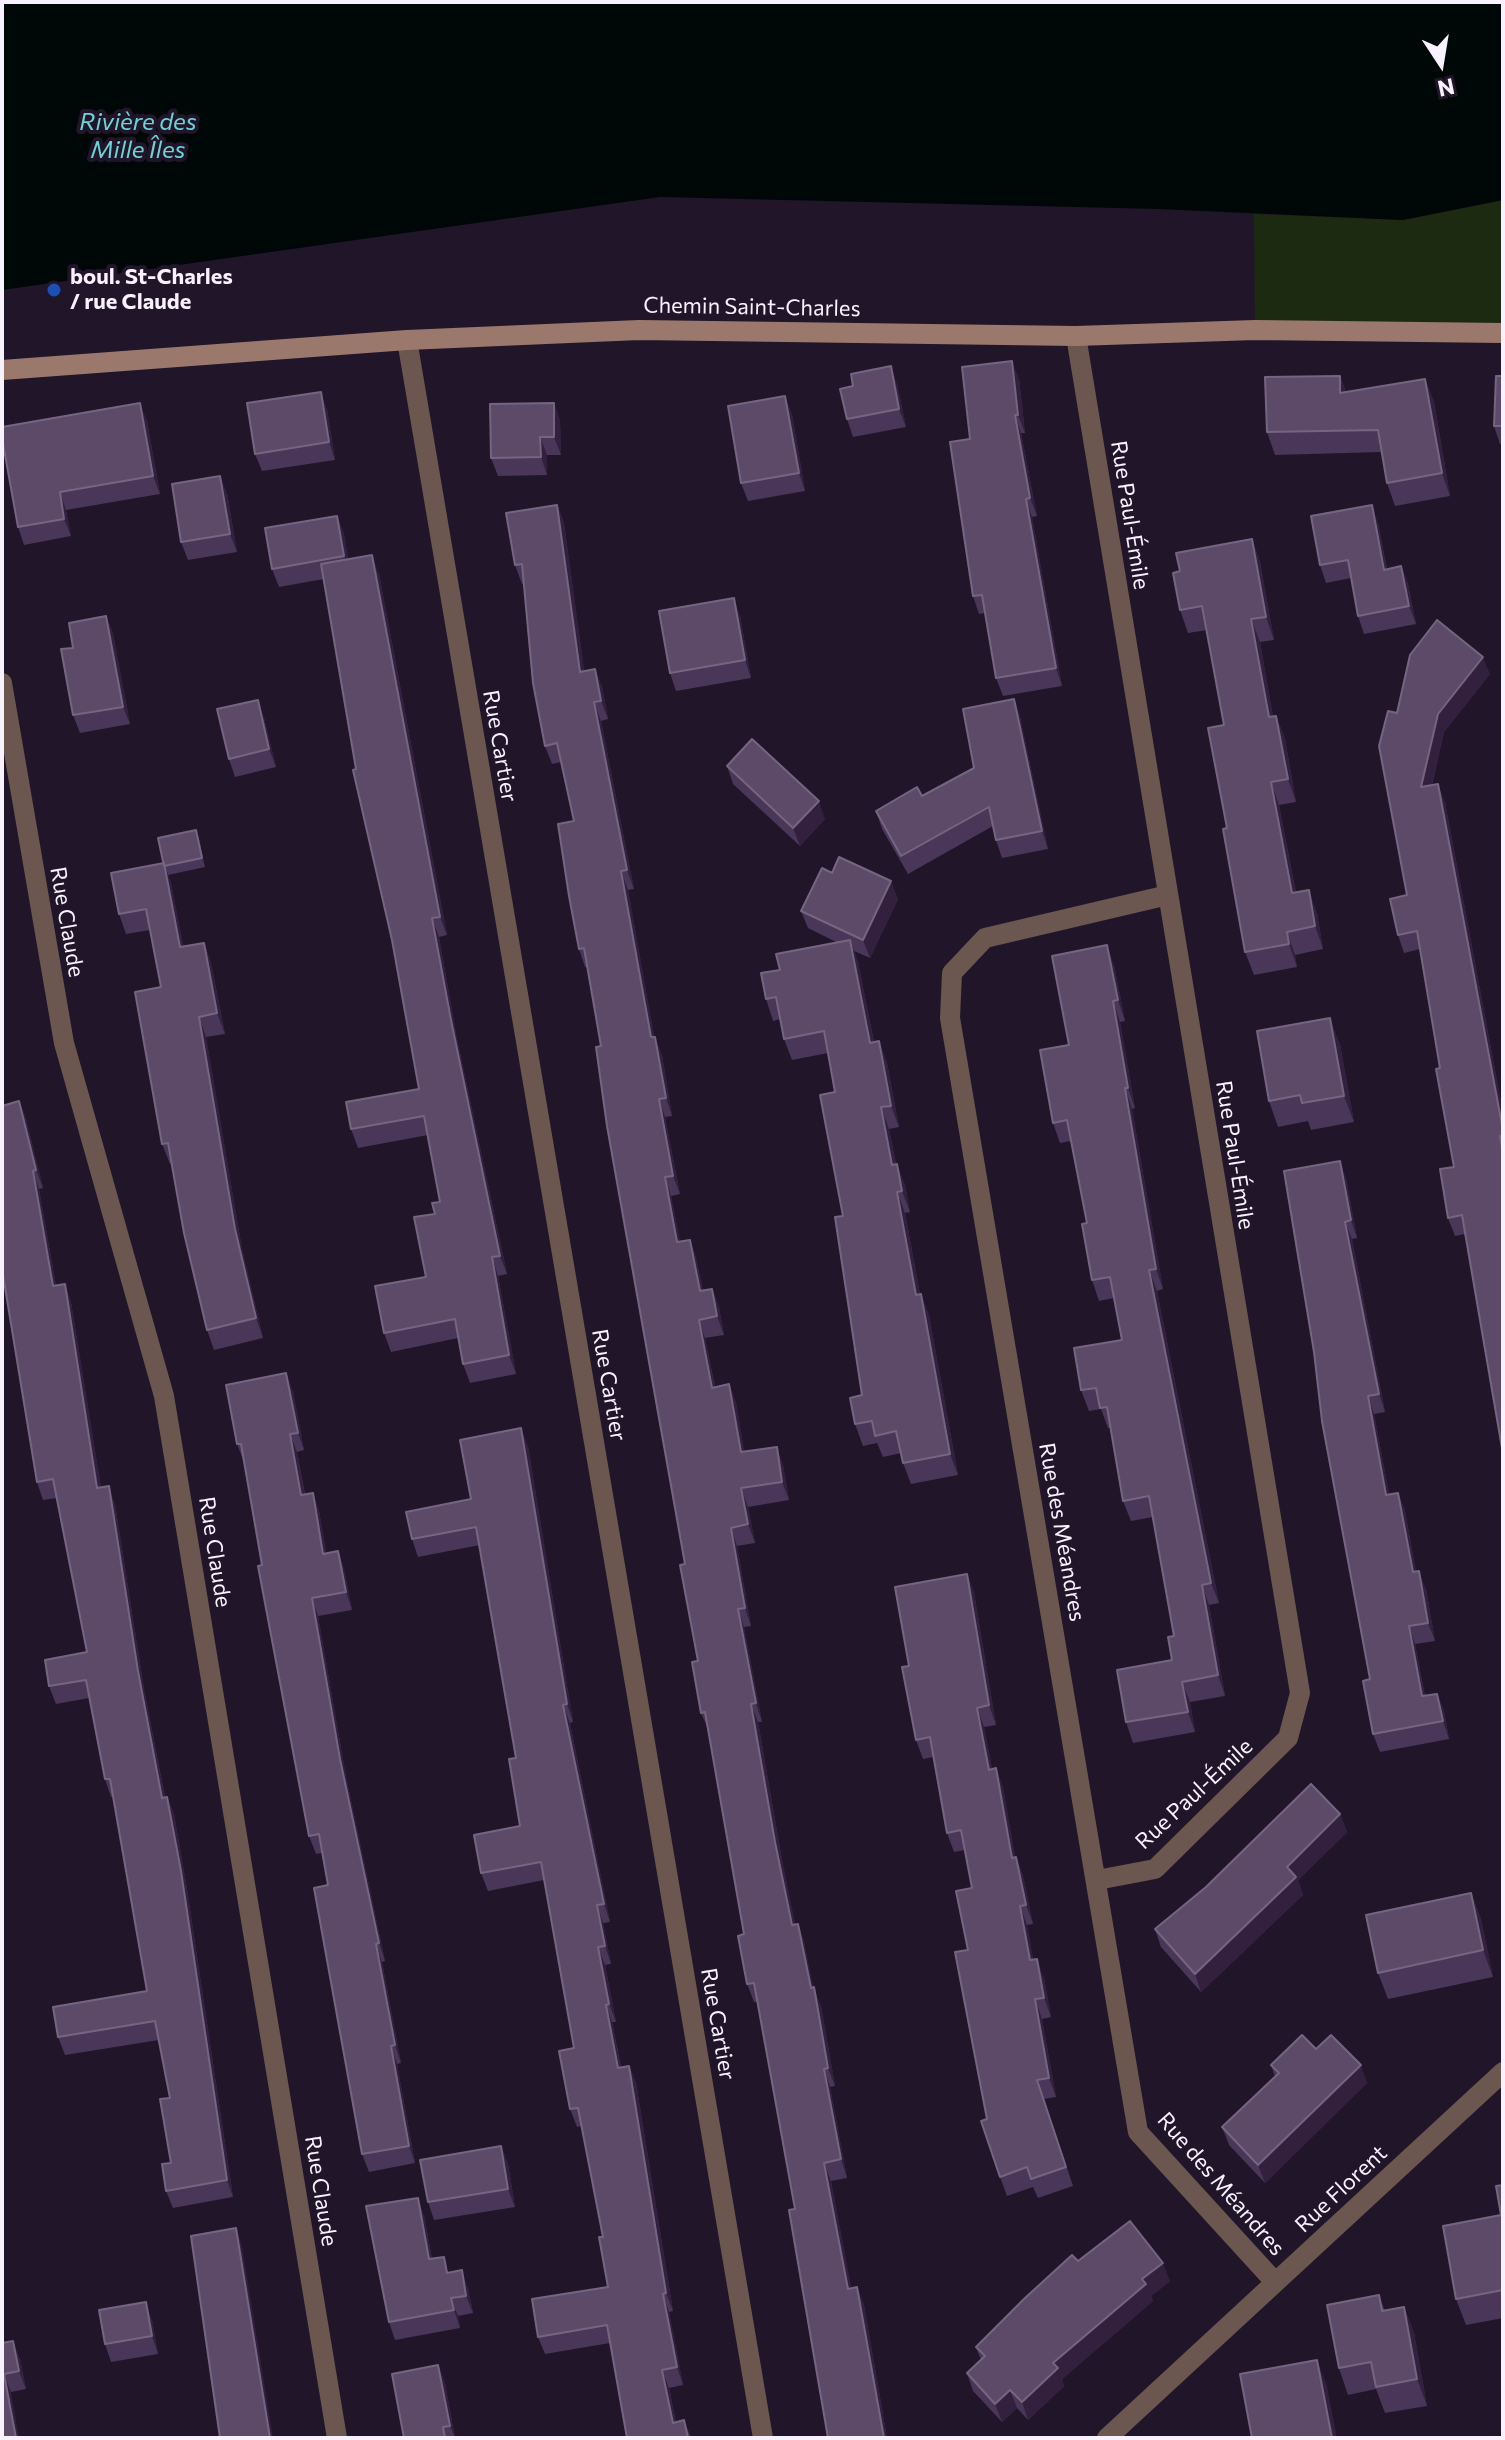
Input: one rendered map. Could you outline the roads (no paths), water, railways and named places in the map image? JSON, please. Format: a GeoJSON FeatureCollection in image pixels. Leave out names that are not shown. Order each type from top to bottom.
{"type":"FeatureCollection","features":[{"type":"Feature","properties":{"kind":"main road","name":"Chemin Saint-Charles"},"geometry":{"type":"LineString","coordinates":[[2,370],[407,340],[639,330],[1076,336],[1255,330],[1503,333]]}},
{"type":"Feature","properties":{"kind":"street","name":"Rue Paul-Émile"},"geometry":{"type":"LineString","coordinates":[[1076,336],[1300,1693],[1288,1738],[1155,1869],[1097,1880]]}},
{"type":"Feature","properties":{"kind":"street","name":"Rue Cartier"},"geometry":{"type":"LineString","coordinates":[[407,340],[763,2438]]}},
{"type":"Feature","properties":{"kind":"street","name":"Rue Claude"},"geometry":{"type":"LineString","coordinates":[[2,683],[64,1043],[164,1396],[337,2438]]}},
{"type":"Feature","properties":{"kind":"street","name":"Rue des Méandres"},"geometry":{"type":"LineString","coordinates":[[1168,895],[985,938],[952,973],[950,1018],[1138,2132],[1275,2282]]}},
{"type":"Feature","properties":{"kind":"street","name":"Rue Florent"},"geometry":{"type":"LineString","coordinates":[[1107,2438],[1503,2072]]}},
{"type":"Feature","properties":{"kind":"water","name":"Rivière des Mille Îles"},"geometry":{"type":"Polygon","coordinates":[[[2,2],[1503,2],[1503,200],[1403,220],[1158,209],[660,197],[2,290],[2,2]]]}},
{"type":"Feature","properties":{"kind":"place","name":"boul. St-Charles / rue Claude"},"geometry":{"type":"Point","coordinates":[54,290]}}]}
